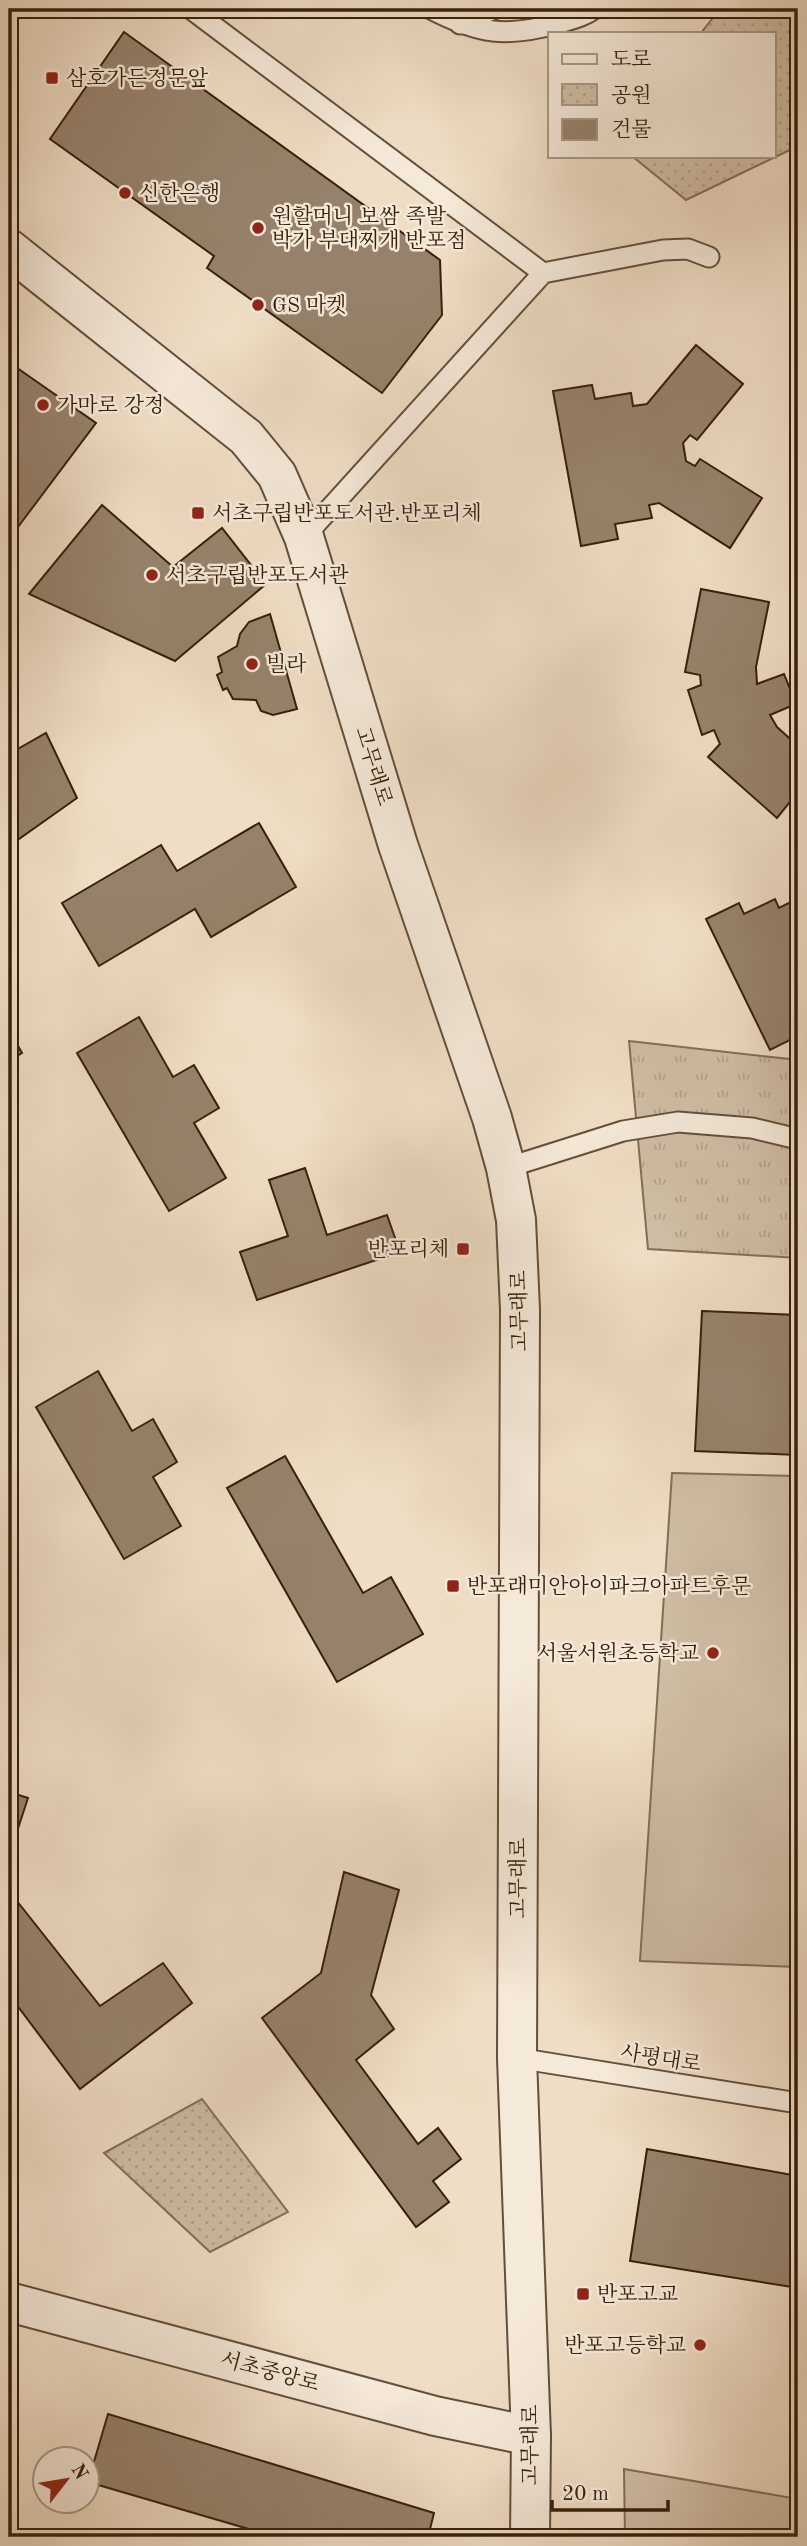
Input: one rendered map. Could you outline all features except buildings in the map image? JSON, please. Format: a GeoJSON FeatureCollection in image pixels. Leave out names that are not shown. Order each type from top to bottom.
{"type":"FeatureCollection","features":[{"type":"Feature","properties":{"kind":"street","name":"고무래로"},"geometry":{"type":"LineString","coordinates":[[9,249],[246,437],[277,474],[304,537],[398,845],[492,1118],[506,1168],[516,1220],[520,1310],[517,2058],[531,2436],[530,2537]]}},
{"type":"Feature","properties":{"kind":"street","name":"서초중앙로"},"geometry":{"type":"LineString","coordinates":[[9,2302],[435,2416],[531,2436]]}},
{"type":"Feature","properties":{"kind":"lane"},"geometry":{"type":"LineString","coordinates":[[191,9],[543,273]]}},
{"type":"Feature","properties":{"kind":"lane"},"geometry":{"type":"LineString","coordinates":[[431,9],[460,24],[497,33],[535,30],[584,16],[594,9]]}},
{"type":"Feature","properties":{"kind":"lane"},"geometry":{"type":"LineString","coordinates":[[460,24],[494,9]]}},
{"type":"Feature","properties":{"kind":"lane"},"geometry":{"type":"LineString","coordinates":[[304,537],[543,273],[663,250],[688,249],[709,257]]}},
{"type":"Feature","properties":{"kind":"lane"},"geometry":{"type":"LineString","coordinates":[[506,1168],[623,1131],[678,1122],[752,1128],[798,1139]]}},
{"type":"Feature","properties":{"kind":"lane","name":"사평대로"},"geometry":{"type":"LineString","coordinates":[[517,2058],[798,2103]]}},
{"type":"Feature","properties":{"kind":"green space"},"geometry":{"type":"Polygon","coordinates":[[[720,9],[798,9],[798,146],[776,157],[776,32],[702,32],[720,9]]]}},
{"type":"Feature","properties":{"kind":"green space"},"geometry":{"type":"Polygon","coordinates":[[[634,158],[773,158],[686,200],[634,158]]]}},
{"type":"Feature","properties":{"kind":"green space"},"geometry":{"type":"Polygon","coordinates":[[[629,1041],[798,1060],[798,1258],[648,1249],[629,1041]]]}},
{"type":"Feature","properties":{"kind":"green space"},"geometry":{"type":"Polygon","coordinates":[[[672,1473],[798,1476],[798,1967],[640,1961],[672,1473]]]}},
{"type":"Feature","properties":{"kind":"green space"},"geometry":{"type":"Polygon","coordinates":[[[202,2099],[288,2212],[210,2252],[104,2153],[202,2099]]]}},
{"type":"Feature","properties":{"kind":"green space"},"geometry":{"type":"Polygon","coordinates":[[[624,2469],[798,2499],[798,2537],[625,2537],[624,2469]]]}},
{"type":"Feature","properties":{"kind":"place","name":"삼호가든정문앞"},"geometry":{"type":"Point","coordinates":[52,78]}},
{"type":"Feature","properties":{"kind":"place","name":"신한은행"},"geometry":{"type":"Point","coordinates":[125,193]}},
{"type":"Feature","properties":{"kind":"place","name":"원할머니 보쌈 족발 박가 부대찌개 반포점"},"geometry":{"type":"Point","coordinates":[258,228]}},
{"type":"Feature","properties":{"kind":"place","name":"GS 마켓"},"geometry":{"type":"Point","coordinates":[258,305]}},
{"type":"Feature","properties":{"kind":"place","name":"가마로 강정"},"geometry":{"type":"Point","coordinates":[43,405]}},
{"type":"Feature","properties":{"kind":"place","name":"서초구립반포도서관.반포리체"},"geometry":{"type":"Point","coordinates":[198,513]}},
{"type":"Feature","properties":{"kind":"place","name":"서초구립반포도서관"},"geometry":{"type":"Point","coordinates":[152,575]}},
{"type":"Feature","properties":{"kind":"place","name":"빌라"},"geometry":{"type":"Point","coordinates":[252,664]}},
{"type":"Feature","properties":{"kind":"place","name":"반포리체"},"geometry":{"type":"Point","coordinates":[463,1249]}},
{"type":"Feature","properties":{"kind":"place","name":"반포래미안아이파크아파트후문"},"geometry":{"type":"Point","coordinates":[453,1586]}},
{"type":"Feature","properties":{"kind":"place","name":"서울서원초등학교"},"geometry":{"type":"Point","coordinates":[713,1653]}},
{"type":"Feature","properties":{"kind":"place","name":"반포고교"},"geometry":{"type":"Point","coordinates":[583,2294]}},
{"type":"Feature","properties":{"kind":"place","name":"반포고등학교"},"geometry":{"type":"Point","coordinates":[700,2345]}}]}
